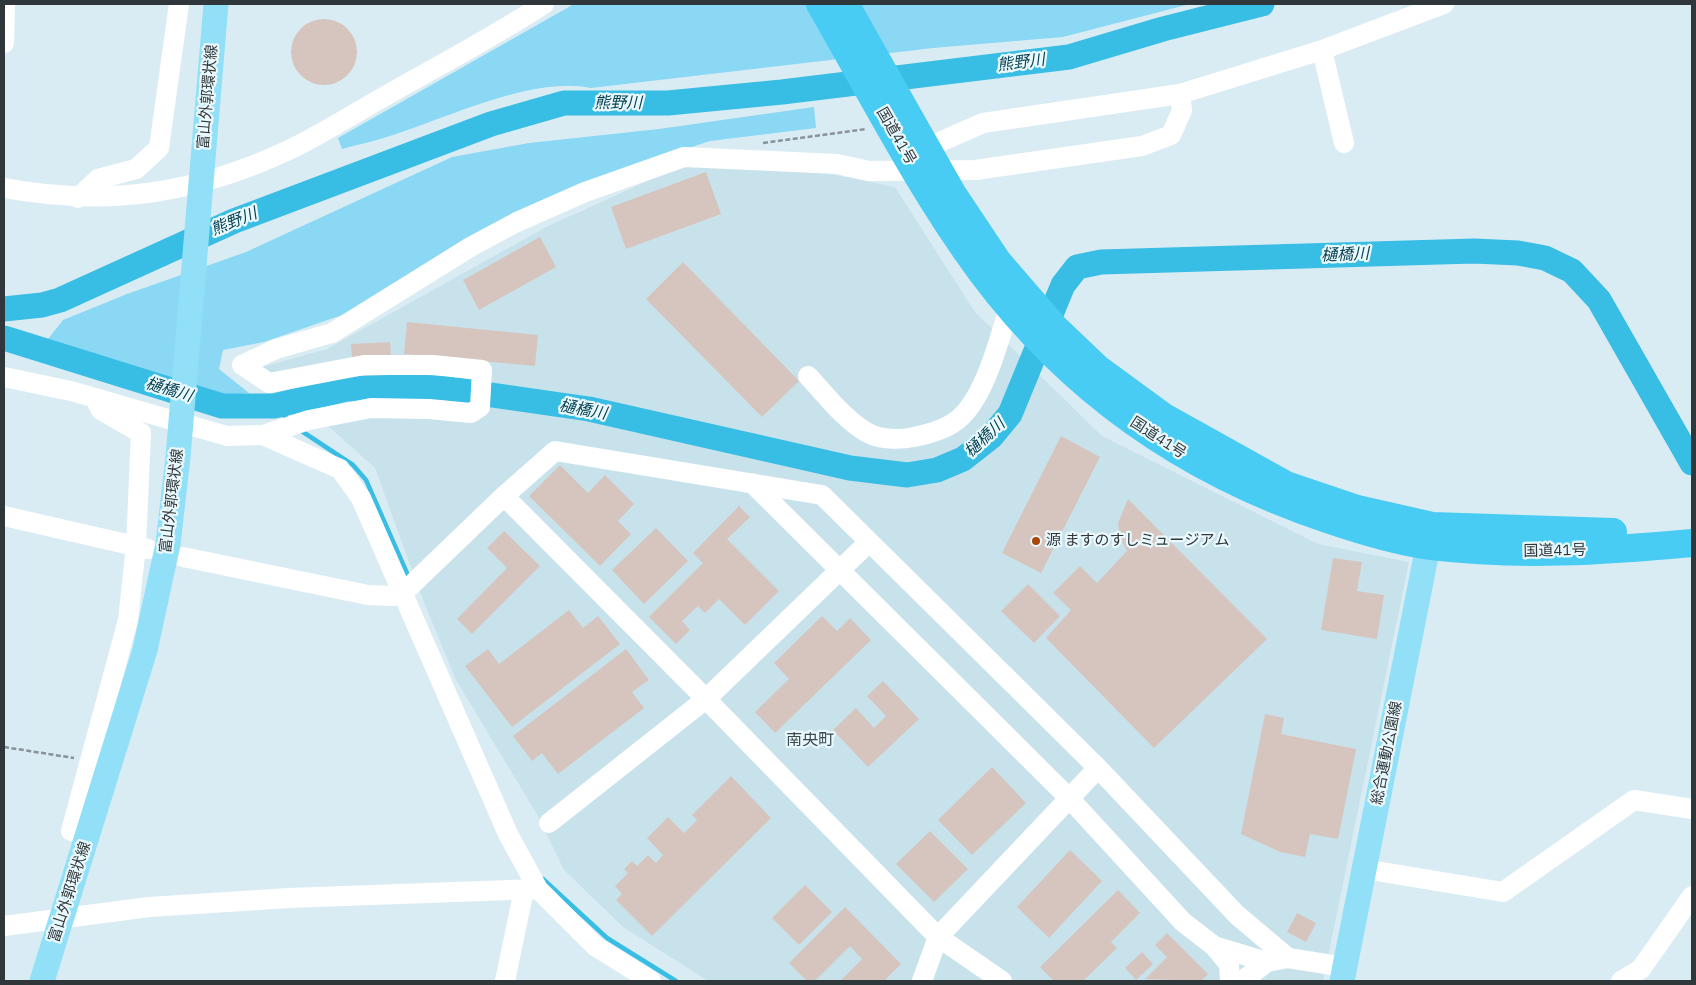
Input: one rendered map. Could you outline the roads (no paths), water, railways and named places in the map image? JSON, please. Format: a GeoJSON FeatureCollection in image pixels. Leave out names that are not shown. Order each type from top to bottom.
{"type":"FeatureCollection","features":[{"type":"Feature","properties":{"kind":"highway","name":"国道41号"},"geometry":{"type":"LineString","coordinates":[[820,4],[894,118],[922,155],[980,271],[1009,308],[1047,349],[1121,413],[1155,438],[1215,474],[1275,502],[1352,528],[1430,536],[1524,552],[1612,550],[1692,543]]}},
{"type":"Feature","properties":{"kind":"highway","name":"国道41号"},"geometry":{"type":"LineString","coordinates":[[845,4],[894,118]]}},
{"type":"Feature","properties":{"kind":"highway","name":"国道41号"},"geometry":{"type":"LineString","coordinates":[[941,193],[1055,328],[1097,368],[1164,417],[1286,485],[1430,536],[1692,534]]}},
{"type":"Feature","properties":{"kind":"main road","name":"富山外郭環状線"},"geometry":{"type":"LineString","coordinates":[[42,981],[145,650],[168,544],[178,457],[216,4]]}},
{"type":"Feature","properties":{"kind":"main road","name":"総合運動公園線"},"geometry":{"type":"LineString","coordinates":[[1343,974],[1430,536]]}},
{"type":"Feature","properties":{"kind":"street"},"geometry":{"type":"LineString","coordinates":[[4,43],[5,4]]}},
{"type":"Feature","properties":{"kind":"street"},"geometry":{"type":"LineString","coordinates":[[78,198],[98,179],[136,169],[159,148],[179,4]]}},
{"type":"Feature","properties":{"kind":"street"},"geometry":{"type":"LineString","coordinates":[[4,188],[78,198],[107,198],[173,190],[240,171],[292,148],[490,38],[544,4]]}},
{"type":"Feature","properties":{"kind":"street"},"geometry":{"type":"LineString","coordinates":[[922,155],[983,123],[1180,94],[1322,50],[1444,4]]}},
{"type":"Feature","properties":{"kind":"street"},"geometry":{"type":"LineString","coordinates":[[1322,50],[1344,143]]}},
{"type":"Feature","properties":{"kind":"street"},"geometry":{"type":"LineString","coordinates":[[4,377],[95,398],[227,436],[263,435],[309,420],[372,408],[429,409],[471,414],[480,407],[482,370],[433,365],[364,365],[269,383],[242,365],[276,349],[332,333],[472,246],[517,222],[585,192],[684,157],[837,164],[869,171],[975,170],[1142,146],[1171,135],[1182,110],[1180,94]]}},
{"type":"Feature","properties":{"kind":"street"},"geometry":{"type":"LineString","coordinates":[[808,376],[842,412],[867,432],[897,440],[931,434],[957,420],[976,397],[998,346],[1009,308]]}},
{"type":"Feature","properties":{"kind":"street"},"geometry":{"type":"LineString","coordinates":[[88,836],[71,831],[128,620],[142,548],[141,433],[101,410],[95,398]]}},
{"type":"Feature","properties":{"kind":"street"},"geometry":{"type":"LineString","coordinates":[[263,435],[340,469],[361,498],[404,592],[531,889],[595,946],[651,981]]}},
{"type":"Feature","properties":{"kind":"street"},"geometry":{"type":"LineString","coordinates":[[183,557],[368,595],[393,596],[404,592],[504,496],[555,451],[822,495],[1098,768],[1237,915],[1288,958],[1343,974]]}},
{"type":"Feature","properties":{"kind":"street"},"geometry":{"type":"LineString","coordinates":[[752,483],[842,570],[1068,798],[1183,922],[1214,946],[1229,964],[1230,981]]}},
{"type":"Feature","properties":{"kind":"street"},"geometry":{"type":"LineString","coordinates":[[504,496],[706,699],[938,937],[1002,981]]}},
{"type":"Feature","properties":{"kind":"street"},"geometry":{"type":"LineString","coordinates":[[4,516],[142,548]]}},
{"type":"Feature","properties":{"kind":"street"},"geometry":{"type":"LineString","coordinates":[[550,823],[706,699],[869,542]]}},
{"type":"Feature","properties":{"kind":"street"},"geometry":{"type":"LineString","coordinates":[[922,981],[938,937],[1098,768]]}},
{"type":"Feature","properties":{"kind":"street"},"geometry":{"type":"LineString","coordinates":[[1364,869],[1503,892],[1634,800],[1692,809]]}},
{"type":"Feature","properties":{"kind":"street"},"geometry":{"type":"LineString","coordinates":[[4,926],[149,907],[289,898],[531,889]]}},
{"type":"Feature","properties":{"kind":"street"},"geometry":{"type":"LineString","coordinates":[[505,981],[531,889]]}},
{"type":"Feature","properties":{"kind":"street"},"geometry":{"type":"LineString","coordinates":[[1621,981],[1641,969],[1692,896]]}},
{"type":"Feature","properties":{"kind":"street"},"geometry":{"type":"LineString","coordinates":[[1214,946],[1267,962]]}},
{"type":"Feature","properties":{"kind":"street"},"geometry":{"type":"LineString","coordinates":[[1242,981],[1267,962],[1288,958]]}},
{"type":"Feature","properties":{"kind":"waterway","name":"熊野川"},"geometry":{"type":"LineString","coordinates":[[4,309],[42,305],[60,300],[234,221],[491,124],[564,103],[668,103],[782,92],[1069,57],[1163,29],[1262,4]]}},
{"type":"Feature","properties":{"kind":"waterway","name":"樋橋川"},"geometry":{"type":"LineString","coordinates":[[4,338],[222,406],[274,406],[346,389],[443,388],[589,409],[850,468],[907,475],[937,470],[963,459],[991,437],[1010,414],[1063,285],[1077,267],[1101,262],[1474,251],[1518,253],[1545,258],[1572,271],[1599,300],[1692,463]]}},
{"type":"Feature","properties":{"kind":"waterway"},"geometry":{"type":"LineString","coordinates":[[274,406],[289,420]]}},
{"type":"Feature","properties":{"kind":"waterway"},"geometry":{"type":"LineString","coordinates":[[300,430],[353,465],[366,480],[410,580]]}},
{"type":"Feature","properties":{"kind":"waterway"},"geometry":{"type":"LineString","coordinates":[[543,879],[607,938],[676,981]]}},
{"type":"Feature","properties":{"kind":"place","name":"源 ますのすしミュージアム"},"geometry":{"type":"Point","coordinates":[1036,541]}},
{"type":"Feature","properties":{"kind":"district","name":"南央町"},"geometry":{"type":"Point","coordinates":[810,740]}}]}
